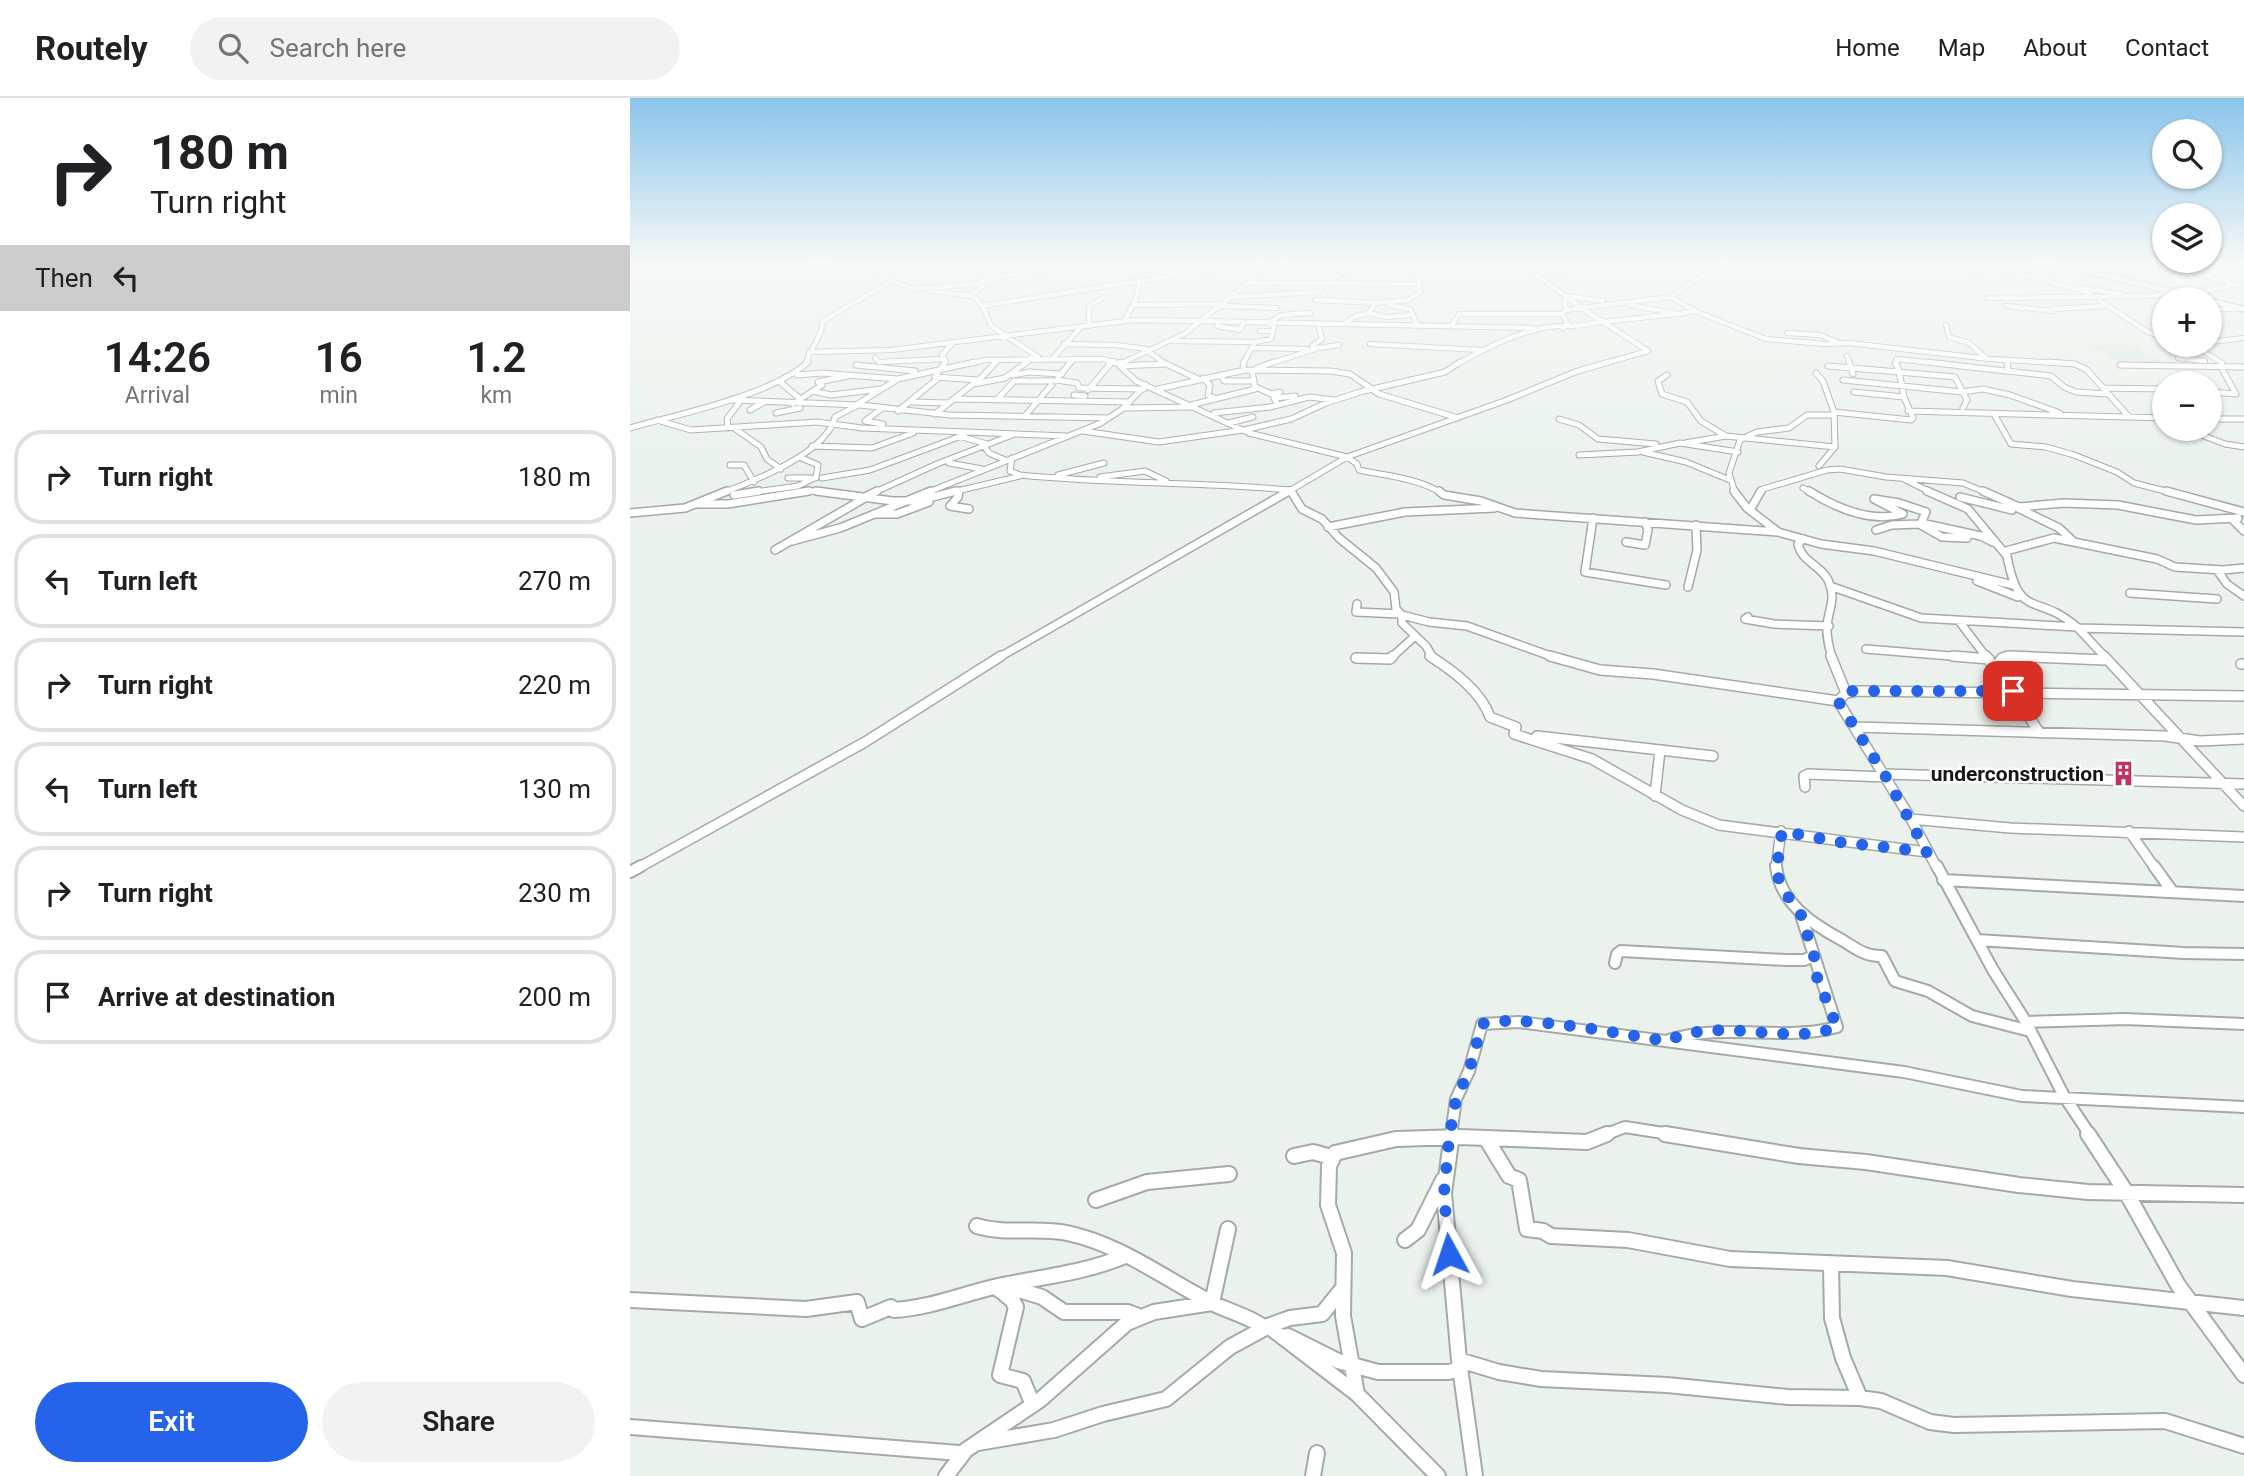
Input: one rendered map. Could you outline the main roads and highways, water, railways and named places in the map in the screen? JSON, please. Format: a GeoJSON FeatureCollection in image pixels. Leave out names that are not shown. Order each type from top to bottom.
{"type":"FeatureCollection","features":[{"type":"Feature","properties":{"kind":"place","name":"underconstruction"},"geometry":{"type":"Point","coordinates":[2124,774]}}]}
